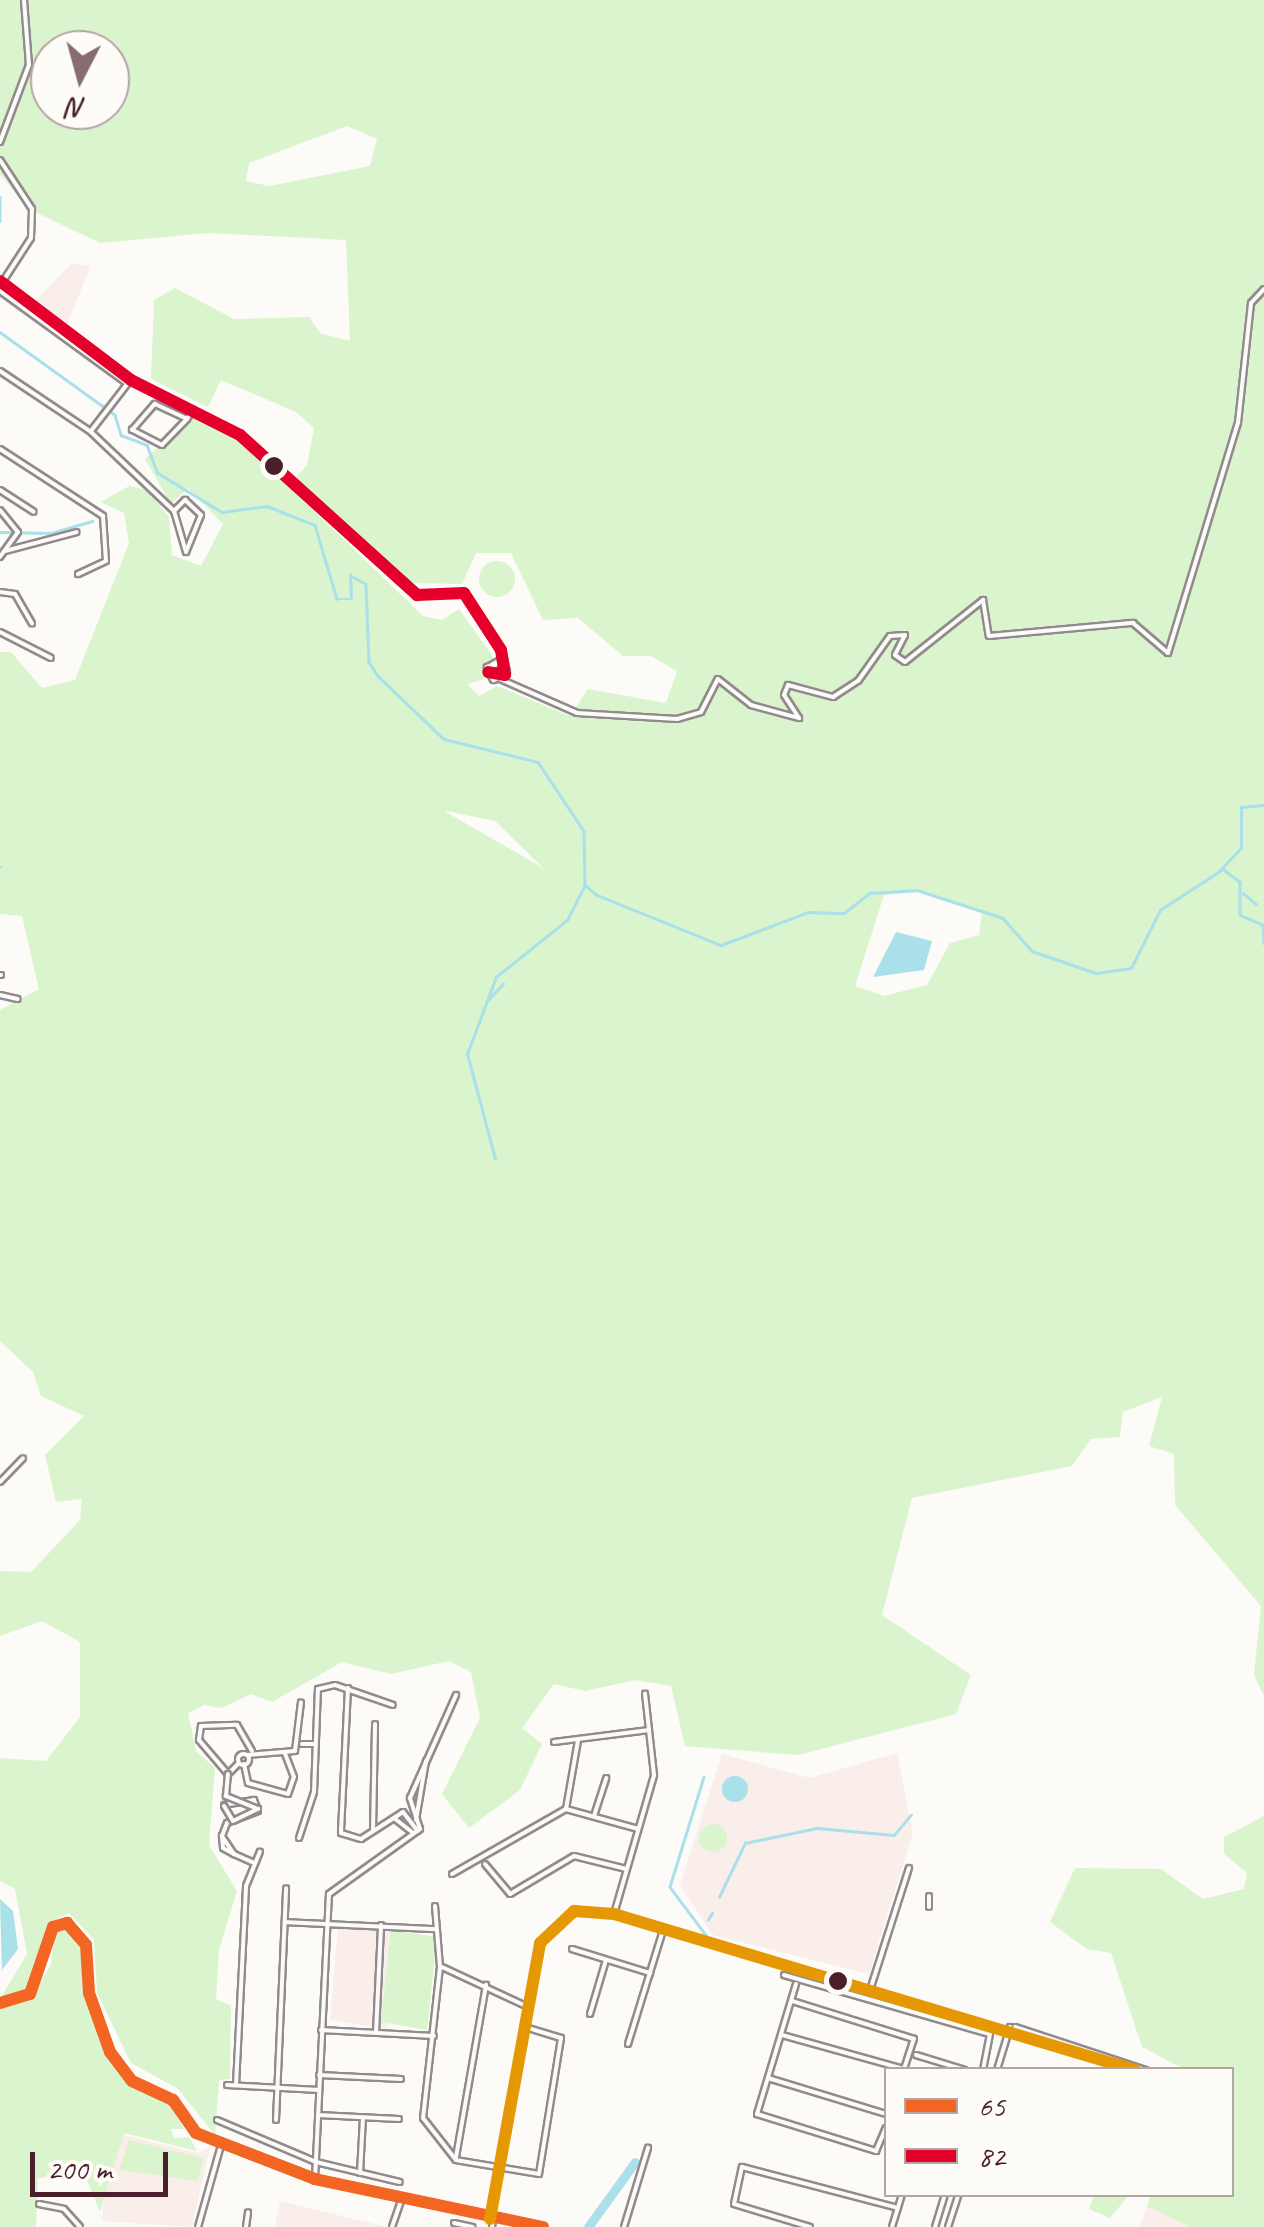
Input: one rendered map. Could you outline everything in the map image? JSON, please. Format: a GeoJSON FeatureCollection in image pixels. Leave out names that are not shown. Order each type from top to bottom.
{"type":"FeatureCollection","features":[{"type":"Feature","properties":{"kind":"main road"},"geometry":{"type":"LineString","coordinates":[[1,285],[129,382],[252,444],[417,596],[458,590],[468,598],[500,661],[500,679]]}},
{"type":"Feature","properties":{"kind":"main road"},"geometry":{"type":"LineString","coordinates":[[500,661],[488,668],[500,679]]}},
{"type":"Feature","properties":{"kind":"main road"},"geometry":{"type":"LineString","coordinates":[[0,2003],[30,1994],[53,1926],[67,1923],[86,1946],[89,1993],[118,2066],[221,2145],[315,2178],[522,2227]]}},
{"type":"Feature","properties":{"kind":"main road"},"geometry":{"type":"LineString","coordinates":[[492,2222],[543,2227]]}},
{"type":"Feature","properties":{"kind":"street"},"geometry":{"type":"LineString","coordinates":[[0,142],[29,65],[24,0]]}},
{"type":"Feature","properties":{"kind":"street"},"geometry":{"type":"LineString","coordinates":[[0,160],[32,209],[31,238],[1,285]]}},
{"type":"Feature","properties":{"kind":"street"},"geometry":{"type":"LineString","coordinates":[[500,679],[578,712],[677,719],[701,712],[718,679],[751,705],[798,718],[784,694],[788,685],[833,697],[858,680],[890,636],[904,635],[896,656],[905,662],[983,600],[989,636],[1132,622],[1168,653],[1238,422],[1251,303],[1264,289]]}},
{"type":"Feature","properties":{"kind":"street"},"geometry":{"type":"LineString","coordinates":[[0,371],[91,432],[174,511],[179,547],[189,552],[201,513],[185,500],[174,511]]}},
{"type":"Feature","properties":{"kind":"street"},"geometry":{"type":"LineString","coordinates":[[91,432],[129,382]]}},
{"type":"Feature","properties":{"kind":"street"},"geometry":{"type":"LineString","coordinates":[[187,419],[156,404],[132,430],[164,445],[187,419],[192,411]]}},
{"type":"Feature","properties":{"kind":"street"},"geometry":{"type":"LineString","coordinates":[[0,448],[102,516],[106,561],[78,574]]}},
{"type":"Feature","properties":{"kind":"street"},"geometry":{"type":"LineString","coordinates":[[0,490],[34,512]]}},
{"type":"Feature","properties":{"kind":"street"},"geometry":{"type":"LineString","coordinates":[[0,510],[17,534],[0,557]]}},
{"type":"Feature","properties":{"kind":"street"},"geometry":{"type":"LineString","coordinates":[[5,551],[78,532]]}},
{"type":"Feature","properties":{"kind":"street"},"geometry":{"type":"LineString","coordinates":[[0,592],[15,594],[32,624]]}},
{"type":"Feature","properties":{"kind":"street"},"geometry":{"type":"LineString","coordinates":[[0,632],[50,658]]}},
{"type":"Feature","properties":{"kind":"street"},"geometry":{"type":"LineString","coordinates":[[0,995],[18,999]]}},
{"type":"Feature","properties":{"kind":"street"},"geometry":{"type":"LineString","coordinates":[[0,1482],[23,1458]]}},
{"type":"Feature","properties":{"kind":"street"},"geometry":{"type":"LineString","coordinates":[[299,1838],[315,1744],[318,1689],[348,1688],[393,1705]]}},
{"type":"Feature","properties":{"kind":"street"},"geometry":{"type":"LineString","coordinates":[[348,1688],[341,1833],[356,1841],[394,1818],[416,1832]]}},
{"type":"Feature","properties":{"kind":"street"},"geometry":{"type":"LineString","coordinates":[[614,1914],[654,1776],[645,1693]]}},
{"type":"Feature","properties":{"kind":"street"},"geometry":{"type":"LineString","coordinates":[[416,1832],[426,1758],[456,1695]]}},
{"type":"Feature","properties":{"kind":"street"},"geometry":{"type":"LineString","coordinates":[[250,1753],[296,1750],[300,1702]]}},
{"type":"Feature","properties":{"kind":"street"},"geometry":{"type":"LineString","coordinates":[[374,1724],[374,1831]]}},
{"type":"Feature","properties":{"kind":"street"},"geometry":{"type":"LineString","coordinates":[[250,1753],[237,1725],[201,1726],[199,1740],[228,1774],[226,1796],[258,1810],[232,1821],[224,1806],[254,1800],[258,1811],[227,1823],[222,1836],[234,1854],[252,1862]]}},
{"type":"Feature","properties":{"kind":"street"},"geometry":{"type":"LineString","coordinates":[[554,1742],[649,1730]]}},
{"type":"Feature","properties":{"kind":"street"},"geometry":{"type":"LineString","coordinates":[[566,1809],[578,1739]]}},
{"type":"Feature","properties":{"kind":"street"},"geometry":{"type":"LineString","coordinates":[[302,1744],[315,1744]]}},
{"type":"Feature","properties":{"kind":"street"},"geometry":{"type":"LineString","coordinates":[[228,1774],[250,1753]]}},
{"type":"Feature","properties":{"kind":"street"},"geometry":{"type":"LineString","coordinates":[[242,1763],[248,1783],[288,1794],[294,1778],[285,1753]]}},
{"type":"Feature","properties":{"kind":"street"},"geometry":{"type":"LineString","coordinates":[[594,1816],[606,1778]]}},
{"type":"Feature","properties":{"kind":"street"},"geometry":{"type":"LineString","coordinates":[[452,1874],[484,1862],[566,1809],[638,1828]]}},
{"type":"Feature","properties":{"kind":"street"},"geometry":{"type":"LineString","coordinates":[[315,2178],[326,1924],[333,1887],[416,1832]]}},
{"type":"Feature","properties":{"kind":"street"},"geometry":{"type":"LineString","coordinates":[[236,2085],[252,1862],[260,1852]]}},
{"type":"Feature","properties":{"kind":"street"},"geometry":{"type":"LineString","coordinates":[[484,1862],[514,1894],[574,1856],[626,1870]]}},
{"type":"Feature","properties":{"kind":"street"},"geometry":{"type":"LineString","coordinates":[[871,1988],[908,1868]]}},
{"type":"Feature","properties":{"kind":"street"},"geometry":{"type":"LineString","coordinates":[[276,2120],[286,1888]]}},
{"type":"Feature","properties":{"kind":"street"},"geometry":{"type":"LineString","coordinates":[[929,1896],[929,1907]]}},
{"type":"Feature","properties":{"kind":"street"},"geometry":{"type":"LineString","coordinates":[[435,1906],[440,1967],[423,2118],[456,2160],[498,2169],[540,2171],[561,2038],[524,2027]]}},
{"type":"Feature","properties":{"kind":"street"},"geometry":{"type":"LineString","coordinates":[[492,2222],[528,2006],[549,1927],[574,1911],[614,1914],[1137,2067]]}},
{"type":"Feature","properties":{"kind":"street"},"geometry":{"type":"LineString","coordinates":[[285,1922],[435,1929]]}},
{"type":"Feature","properties":{"kind":"street"},"geometry":{"type":"LineString","coordinates":[[376,2033],[382,1925]]}},
{"type":"Feature","properties":{"kind":"street"},"geometry":{"type":"LineString","coordinates":[[628,2044],[663,1930]]}},
{"type":"Feature","properties":{"kind":"street"},"geometry":{"type":"LineString","coordinates":[[572,1949],[650,1973]]}},
{"type":"Feature","properties":{"kind":"street"},"geometry":{"type":"LineString","coordinates":[[590,2014],[606,1960]]}},
{"type":"Feature","properties":{"kind":"street"},"geometry":{"type":"LineString","coordinates":[[440,1967],[486,1984],[528,2006]]}},
{"type":"Feature","properties":{"kind":"street"},"geometry":{"type":"LineString","coordinates":[[800,1968],[757,2114],[879,2151],[884,2135]]}},
{"type":"Feature","properties":{"kind":"street"},"geometry":{"type":"LineString","coordinates":[[784,1974],[992,2036],[984,2067]]}},
{"type":"Feature","properties":{"kind":"street"},"geometry":{"type":"LineString","coordinates":[[324,1976],[335,1977]]}},
{"type":"Feature","properties":{"kind":"street"},"geometry":{"type":"LineString","coordinates":[[456,2160],[486,1984]]}},
{"type":"Feature","properties":{"kind":"street"},"geometry":{"type":"LineString","coordinates":[[793,1998],[914,2036],[905,2067]]}},
{"type":"Feature","properties":{"kind":"street"},"geometry":{"type":"LineString","coordinates":[[998,2067],[1010,2027]]}},
{"type":"Feature","properties":{"kind":"street"},"geometry":{"type":"LineString","coordinates":[[1010,2027],[1126,2067]]}},
{"type":"Feature","properties":{"kind":"street"},"geometry":{"type":"LineString","coordinates":[[321,2030],[434,2036]]}},
{"type":"Feature","properties":{"kind":"street"},"geometry":{"type":"LineString","coordinates":[[782,2035],[894,2067]]}},
{"type":"Feature","properties":{"kind":"street"},"geometry":{"type":"LineString","coordinates":[[916,2055],[956,2067]]}},
{"type":"Feature","properties":{"kind":"street"},"geometry":{"type":"LineString","coordinates":[[941,2067],[942,2062]]}},
{"type":"Feature","properties":{"kind":"street"},"geometry":{"type":"LineString","coordinates":[[320,2075],[402,2079]]}},
{"type":"Feature","properties":{"kind":"street"},"geometry":{"type":"LineString","coordinates":[[768,2078],[884,2113]]}},
{"type":"Feature","properties":{"kind":"street"},"geometry":{"type":"LineString","coordinates":[[227,2085],[319,2090]]}},
{"type":"Feature","properties":{"kind":"street"},"geometry":{"type":"LineString","coordinates":[[318,2115],[399,2120]]}},
{"type":"Feature","properties":{"kind":"street"},"geometry":{"type":"LineString","coordinates":[[360,2174],[363,2118]]}},
{"type":"Feature","properties":{"kind":"street"},"geometry":{"type":"LineString","coordinates":[[217,2120],[316,2162],[400,2182]]}},
{"type":"Feature","properties":{"kind":"street"},"geometry":{"type":"LineString","coordinates":[[198,2227],[221,2145]]}},
{"type":"Feature","properties":{"kind":"street"},"geometry":{"type":"LineString","coordinates":[[624,2227],[648,2148]]}},
{"type":"Feature","properties":{"kind":"street"},"geometry":{"type":"LineString","coordinates":[[810,2227],[732,2200],[745,2164],[898,2208]]}},
{"type":"Feature","properties":{"kind":"street"},"geometry":{"type":"LineString","coordinates":[[892,2227],[901,2197]]}},
{"type":"Feature","properties":{"kind":"street"},"geometry":{"type":"LineString","coordinates":[[935,2227],[944,2197]]}},
{"type":"Feature","properties":{"kind":"street"},"geometry":{"type":"LineString","coordinates":[[948,2227],[957,2197]]}},
{"type":"Feature","properties":{"kind":"street"},"geometry":{"type":"LineString","coordinates":[[392,2227],[401,2201]]}},
{"type":"Feature","properties":{"kind":"street"},"geometry":{"type":"LineString","coordinates":[[39,2204],[64,2209],[80,2227]]}},
{"type":"Feature","properties":{"kind":"street"},"geometry":{"type":"LineString","coordinates":[[246,2227],[248,2212]]}},
{"type":"Feature","properties":{"kind":"street"},"geometry":{"type":"LineString","coordinates":[[454,2223],[474,2227]]}},
{"type":"Feature","properties":{"kind":"shaded area"},"geometry":{"type":"Polygon","coordinates":[[[71,264],[91,265],[66,327],[33,303],[71,264]]]}},
{"type":"Feature","properties":{"kind":"shaded area"},"geometry":{"type":"Polygon","coordinates":[[[897,1753],[913,1833],[869,1974],[713,1935],[680,1885],[722,1754],[810,1778],[897,1753]]]}},
{"type":"Feature","properties":{"kind":"shaded area"},"geometry":{"type":"Polygon","coordinates":[[[338,1927],[391,1930],[387,2029],[330,2020],[338,1927]]]}},
{"type":"Feature","properties":{"kind":"shaded area"},"geometry":{"type":"Polygon","coordinates":[[[124,2135],[198,2153],[210,2147],[192,2227],[102,2221],[106,2177],[124,2135]]]}},
{"type":"Feature","properties":{"kind":"shaded area"},"geometry":{"type":"Polygon","coordinates":[[[280,2201],[387,2227],[275,2227],[280,2201]]]}},
{"type":"Feature","properties":{"kind":"shaded area"},"geometry":{"type":"Polygon","coordinates":[[[1147,2206],[1190,2227],[1139,2227],[1147,2206]]]}},
{"type":"Feature","properties":{"kind":"green space"},"geometry":{"type":"Polygon","coordinates":[[[0,0],[1264,0],[1264,1696],[1254,1675],[1261,1606],[1175,1505],[1174,1454],[1149,1446],[1162,1397],[1123,1412],[1120,1437],[1091,1439],[1072,1466],[912,1498],[882,1615],[971,1675],[956,1714],[798,1755],[685,1746],[671,1686],[635,1680],[585,1691],[554,1684],[522,1728],[542,1744],[520,1790],[469,1828],[442,1794],[480,1718],[471,1672],[449,1661],[391,1674],[342,1662],[272,1702],[251,1694],[222,1708],[204,1705],[188,1713],[196,1751],[215,1768],[209,1845],[237,1891],[219,1950],[216,1999],[231,2006],[230,2079],[219,2080],[215,2135],[177,2088],[131,2063],[97,1993],[94,1940],[69,1913],[48,1924],[25,1991],[0,1999],[27,1954],[15,1889],[0,1881],[0,1758],[46,1761],[80,1717],[80,1642],[42,1621],[0,1636],[0,1571],[31,1572],[80,1520],[82,1499],[56,1502],[45,1455],[84,1416],[41,1396],[33,1372],[0,1341],[0,1010],[39,989],[22,916],[0,914],[0,652],[11,652],[42,688],[75,680],[129,543],[124,513],[101,502],[129,486],[147,490],[169,517],[172,555],[201,566],[223,524],[188,488],[171,504],[145,459],[193,417],[240,439],[423,616],[442,620],[459,609],[493,657],[484,679],[467,684],[479,696],[497,686],[570,716],[588,689],[666,703],[677,671],[651,656],[623,656],[578,618],[543,620],[511,553],[476,553],[462,584],[411,583],[293,481],[307,465],[314,428],[296,412],[221,380],[208,407],[151,379],[154,300],[175,288],[234,319],[309,317],[321,334],[350,341],[346,240],[208,233],[100,243],[27,208],[0,174],[0,0]],[[347,126],[249,163],[246,181],[269,186],[370,166],[377,139],[347,126]],[[446,812],[543,868],[495,821],[446,812]],[[918,892],[884,895],[855,986],[884,996],[927,985],[950,943],[979,935],[982,913],[918,892]]]}},
{"type":"Feature","properties":{"kind":"green space"},"geometry":{"type":"Polygon","coordinates":[[[497,561],[510,566],[515,579],[510,592],[497,597],[484,592],[479,579],[484,566],[497,561]]]}},
{"type":"Feature","properties":{"kind":"green space"},"geometry":{"type":"Polygon","coordinates":[[[1264,1816],[1264,2227],[1190,2227],[1147,2206],[1150,2197],[1234,2197],[1234,2067],[1180,2067],[1142,2047],[1111,1953],[1087,1949],[1050,1922],[1075,1868],[1161,1869],[1203,1899],[1244,1889],[1247,1873],[1224,1854],[1224,1837],[1264,1816]]]}},
{"type":"Feature","properties":{"kind":"green space"},"geometry":{"type":"Polygon","coordinates":[[[713,1824],[723,1828],[727,1838],[723,1848],[713,1852],[703,1848],[699,1838],[703,1828],[713,1824]]]}},
{"type":"Feature","properties":{"kind":"green space"},"geometry":{"type":"Polygon","coordinates":[[[66,1928],[83,1952],[83,1987],[106,2053],[121,2077],[170,2102],[184,2129],[171,2129],[174,2138],[189,2137],[197,2151],[124,2133],[100,2212],[84,2174],[38,2178],[36,2227],[0,2227],[0,2009],[31,1999],[51,1964],[55,1929],[66,1928]]]}},
{"type":"Feature","properties":{"kind":"green space"},"geometry":{"type":"Polygon","coordinates":[[[391,1930],[437,1937],[427,2030],[381,2022],[391,1930]]]}},
{"type":"Feature","properties":{"kind":"green space"},"geometry":{"type":"Polygon","coordinates":[[[129,2140],[203,2158],[198,2181],[119,2170],[129,2140]]]}},
{"type":"Feature","properties":{"kind":"green space"},"geometry":{"type":"Polygon","coordinates":[[[1093,2197],[1127,2197],[1110,2218],[1089,2209],[1093,2197]]]}},
{"type":"Feature","properties":{"kind":"water"},"geometry":{"type":"Polygon","coordinates":[[[896,932],[932,941],[924,970],[873,977],[896,932]]]}},
{"type":"Feature","properties":{"kind":"water"},"geometry":{"type":"Polygon","coordinates":[[[735,1776],[744,1780],[748,1789],[744,1798],[735,1802],[726,1798],[722,1789],[726,1780],[735,1776]]]}},
{"type":"Feature","properties":{"kind":"water"},"geometry":{"type":"Polygon","coordinates":[[[0,1899],[13,1911],[18,1949],[2,1970],[0,1899]]]}},
{"type":"Feature","properties":{"kind":"waterway"},"geometry":{"type":"LineString","coordinates":[[0,197],[0,221]]}},
{"type":"Feature","properties":{"kind":"waterway"},"geometry":{"type":"LineString","coordinates":[[0,332],[115,415],[121,435],[147,445],[158,473],[222,512],[267,506],[315,525],[337,599],[351,599],[350,575],[366,584],[369,662],[378,676],[444,739],[538,762],[584,831],[585,885],[597,895],[721,945],[808,912],[844,913],[870,893],[917,890],[1003,918],[1032,951],[1096,973],[1131,968],[1160,910],[1223,869],[1240,882],[1240,915],[1263,925],[1264,943]]}},
{"type":"Feature","properties":{"kind":"waterway"},"geometry":{"type":"LineString","coordinates":[[0,532],[51,533],[92,521]]}},
{"type":"Feature","properties":{"kind":"waterway"},"geometry":{"type":"LineString","coordinates":[[1220,870],[1241,848],[1241,807],[1264,805]]}},
{"type":"Feature","properties":{"kind":"waterway"},"geometry":{"type":"LineString","coordinates":[[495,1159],[467,1054],[496,977],[567,920],[585,885]]}},
{"type":"Feature","properties":{"kind":"waterway"},"geometry":{"type":"LineString","coordinates":[[1243,893],[1256,904]]}},
{"type":"Feature","properties":{"kind":"waterway"},"geometry":{"type":"LineString","coordinates":[[486,1002],[503,984]]}},
{"type":"Feature","properties":{"kind":"waterway"},"geometry":{"type":"LineString","coordinates":[[704,1777],[670,1887],[706,1935]]}},
{"type":"Feature","properties":{"kind":"waterway"},"geometry":{"type":"LineString","coordinates":[[719,1897],[745,1843],[817,1828],[894,1835],[911,1815]]}},
{"type":"Feature","properties":{"kind":"waterway"},"geometry":{"type":"LineString","coordinates":[[708,1920],[712,1913]]}},
{"type":"Feature","properties":{"kind":"waterway"},"geometry":{"type":"LineString","coordinates":[[588,2227],[635,2162]]}},
{"type":"Feature","properties":{"kind":"transit line","name":"82"},"geometry":{"type":"LineString","coordinates":[[0,281],[131,380],[240,435],[417,595],[464,593],[501,650],[505,675],[488,672]]}},
{"type":"Feature","properties":{"kind":"transit line"},"geometry":{"type":"LineString","coordinates":[[490,2219],[540,1943],[574,1911],[614,1914],[1125,2067]]}},
{"type":"Feature","properties":{"kind":"transit line","name":"65"},"geometry":{"type":"LineString","coordinates":[[0,2003],[30,1994],[53,1927],[67,1923],[86,1945],[89,1993],[110,2052],[132,2081],[173,2100],[196,2133],[315,2179],[543,2227]]}}]}
